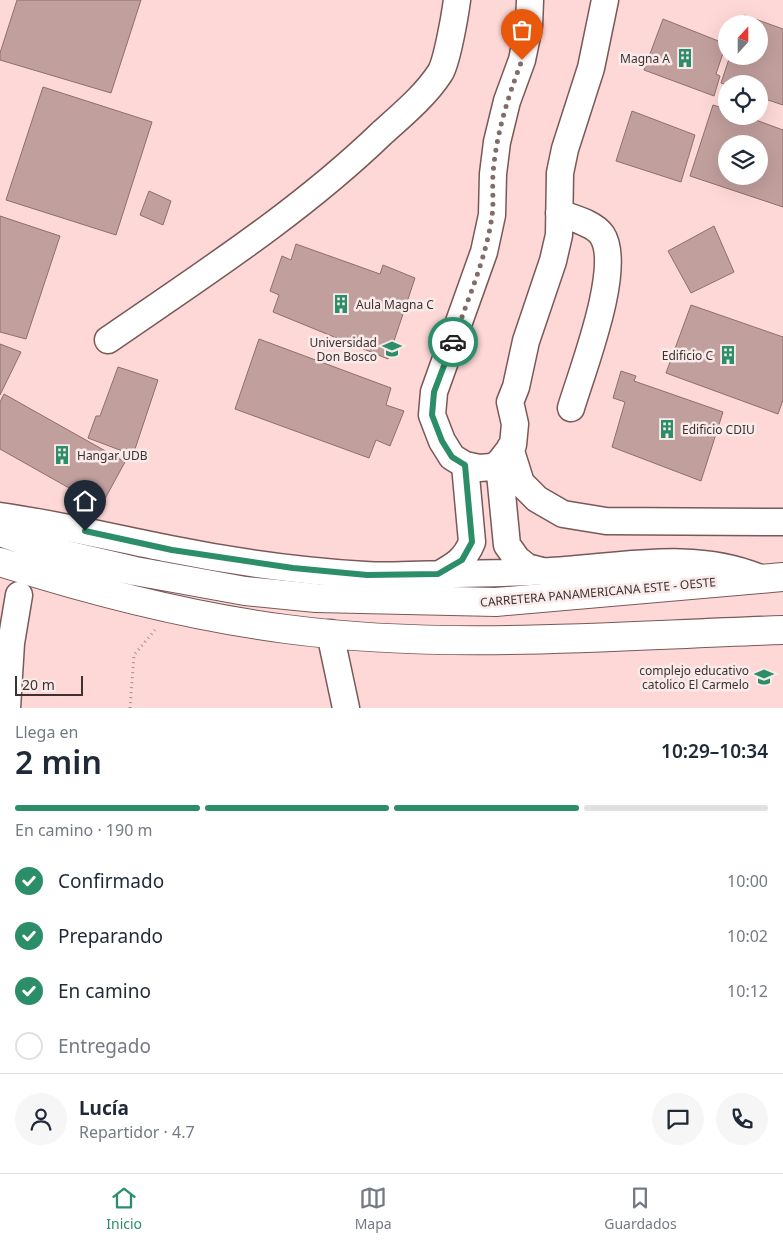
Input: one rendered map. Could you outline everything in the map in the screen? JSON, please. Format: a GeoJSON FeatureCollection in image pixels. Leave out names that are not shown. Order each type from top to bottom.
{"type":"FeatureCollection","features":[{"type":"Feature","properties":{"kind":"highway","name":"CARRETERA PANAMERICANA ESTE - OESTE"},"geometry":{"type":"LineString","coordinates":[[0,532],[66,555],[135,571],[245,591],[316,598],[496,602],[772,577]]}},
{"type":"Feature","properties":{"kind":"highway"},"geometry":{"type":"LineString","coordinates":[[0,562],[95,592],[174,609],[287,629],[330,633],[445,640],[541,639],[783,630]]}},
{"type":"Feature","properties":{"kind":"lane"},"geometry":{"type":"LineString","coordinates":[[108,340],[269,229],[352,163],[416,100],[441,72],[457,0]]}},
{"type":"Feature","properties":{"kind":"lane"},"geometry":{"type":"LineString","coordinates":[[530,0],[529,26],[522,60],[507,101],[497,142],[493,174],[492,215],[484,252],[434,392],[432,415],[442,441],[452,457],[465,465],[479,468],[492,467],[505,456],[513,445],[514,424],[510,402],[516,387],[526,341],[553,261],[559,235],[560,173],[564,148],[591,68],[605,0]]}},
{"type":"Feature","properties":{"kind":"lane"},"geometry":{"type":"LineString","coordinates":[[559,213],[588,224],[602,234],[609,259],[607,290],[571,408]]}},
{"type":"Feature","properties":{"kind":"lane"},"geometry":{"type":"LineString","coordinates":[[505,456],[521,483],[537,499],[563,514],[606,520],[783,522]]}},
{"type":"Feature","properties":{"kind":"lane"},"geometry":{"type":"LineString","coordinates":[[505,456],[507,545],[517,559],[528,567],[543,572]]}},
{"type":"Feature","properties":{"kind":"lane"},"geometry":{"type":"LineString","coordinates":[[438,574],[462,560],[472,542],[465,465]]}},
{"type":"Feature","properties":{"kind":"lane"},"geometry":{"type":"LineString","coordinates":[[0,516],[66,527],[172,550],[293,568],[367,575],[543,572],[678,562],[708,564],[772,577]]}},
{"type":"Feature","properties":{"kind":"lane"},"geometry":{"type":"LineString","coordinates":[[7,708],[11,643],[19,595]]}},
{"type":"Feature","properties":{"kind":"lane"},"geometry":{"type":"LineString","coordinates":[[330,633],[346,708]]}},
{"type":"Feature","properties":{"kind":"path"},"geometry":{"type":"LineString","coordinates":[[130,708],[134,655],[174,609]]}},
{"type":"Feature","properties":{"kind":"building"},"geometry":{"type":"Polygon","coordinates":[[[17,0],[141,0],[111,93],[0,60],[0,53],[17,0]]]}},
{"type":"Feature","properties":{"kind":"building","name":"Magna A"},"geometry":{"type":"Polygon","coordinates":[[[663,19],[718,41],[719,65],[716,74],[718,75],[718,83],[714,96],[644,70],[663,19]]]}},
{"type":"Feature","properties":{"kind":"building"},"geometry":{"type":"Polygon","coordinates":[[[768,24],[783,29],[783,105],[768,100],[768,75],[724,75],[727,65],[768,65],[768,24]]]}},
{"type":"Feature","properties":{"kind":"building"},"geometry":{"type":"Polygon","coordinates":[[[43,87],[152,122],[116,235],[6,200],[43,87]]]}},
{"type":"Feature","properties":{"kind":"building"},"geometry":{"type":"Polygon","coordinates":[[[713,105],[718,107],[718,125],[768,124],[783,130],[783,207],[690,176],[713,105]]]}},
{"type":"Feature","properties":{"kind":"building"},"geometry":{"type":"Polygon","coordinates":[[[632,111],[695,135],[681,182],[616,161],[632,111]]]}},
{"type":"Feature","properties":{"kind":"building"},"geometry":{"type":"Polygon","coordinates":[[[149,191],[171,201],[163,225],[140,215],[149,191]]]}},
{"type":"Feature","properties":{"kind":"building"},"geometry":{"type":"Polygon","coordinates":[[[0,216],[60,236],[26,339],[0,332],[0,216]]]}},
{"type":"Feature","properties":{"kind":"building"},"geometry":{"type":"Polygon","coordinates":[[[714,226],[734,272],[691,293],[668,251],[714,226]]]}},
{"type":"Feature","properties":{"kind":"building","name":"Aula Magna C"},"geometry":{"type":"Polygon","coordinates":[[[296,244],[380,274],[383,265],[415,278],[388,359],[273,312],[279,295],[270,291],[282,256],[291,260],[296,244]]]}},
{"type":"Feature","properties":{"kind":"building","name":"Edificio C"},"geometry":{"type":"Polygon","coordinates":[[[691,305],[783,337],[783,400],[778,414],[666,373],[691,305]]]}},
{"type":"Feature","properties":{"kind":"building"},"geometry":{"type":"Polygon","coordinates":[[[259,339],[391,388],[386,405],[404,411],[390,446],[376,440],[369,458],[235,409],[259,339]]]}},
{"type":"Feature","properties":{"kind":"building"},"geometry":{"type":"Polygon","coordinates":[[[0,344],[21,352],[0,395],[0,344]]]}},
{"type":"Feature","properties":{"kind":"building"},"geometry":{"type":"Polygon","coordinates":[[[118,367],[158,380],[133,455],[88,438],[96,416],[100,416],[118,367]]]}},
{"type":"Feature","properties":{"kind":"building","name":"Edificio CDIU"},"geometry":{"type":"Polygon","coordinates":[[[621,371],[636,376],[634,381],[723,412],[701,481],[612,447],[625,402],[613,398],[621,371]]]}},
{"type":"Feature","properties":{"kind":"building","name":"Hangar UDB"},"geometry":{"type":"Polygon","coordinates":[[[4,394],[125,462],[101,506],[0,449],[0,402],[4,394]]]}},
{"type":"Feature","properties":{"kind":"way so far"},"geometry":{"type":"LineString","coordinates":[[453,342],[484,252],[492,215],[493,174],[497,142],[507,101],[522,60]]}},
{"type":"Feature","properties":{"kind":"place","name":"Magna A"},"geometry":{"type":"Point","coordinates":[685,58]}},
{"type":"Feature","properties":{"kind":"place","name":"Aula Magna C"},"geometry":{"type":"Point","coordinates":[341,304]}},
{"type":"Feature","properties":{"kind":"place","name":"Universidad Don Bosco"},"geometry":{"type":"Point","coordinates":[392,349]}},
{"type":"Feature","properties":{"kind":"place","name":"Edificio C"},"geometry":{"type":"Point","coordinates":[728,355]}},
{"type":"Feature","properties":{"kind":"place","name":"Edificio CDIU"},"geometry":{"type":"Point","coordinates":[667,429]}},
{"type":"Feature","properties":{"kind":"place","name":"Hangar UDB"},"geometry":{"type":"Point","coordinates":[62,455]}},
{"type":"Feature","properties":{"kind":"place","name":"complejo educativo catolico El Carmelo"},"geometry":{"type":"Point","coordinates":[764,677]}},
{"type":"Feature","properties":{"kind":"route"},"geometry":{"type":"LineString","coordinates":[[85,531],[172,550],[293,568],[367,575],[413,576],[438,574],[453,567],[468,553],[472,542],[465,465],[452,457],[442,441],[432,415],[434,392],[453,342]]}}]}
